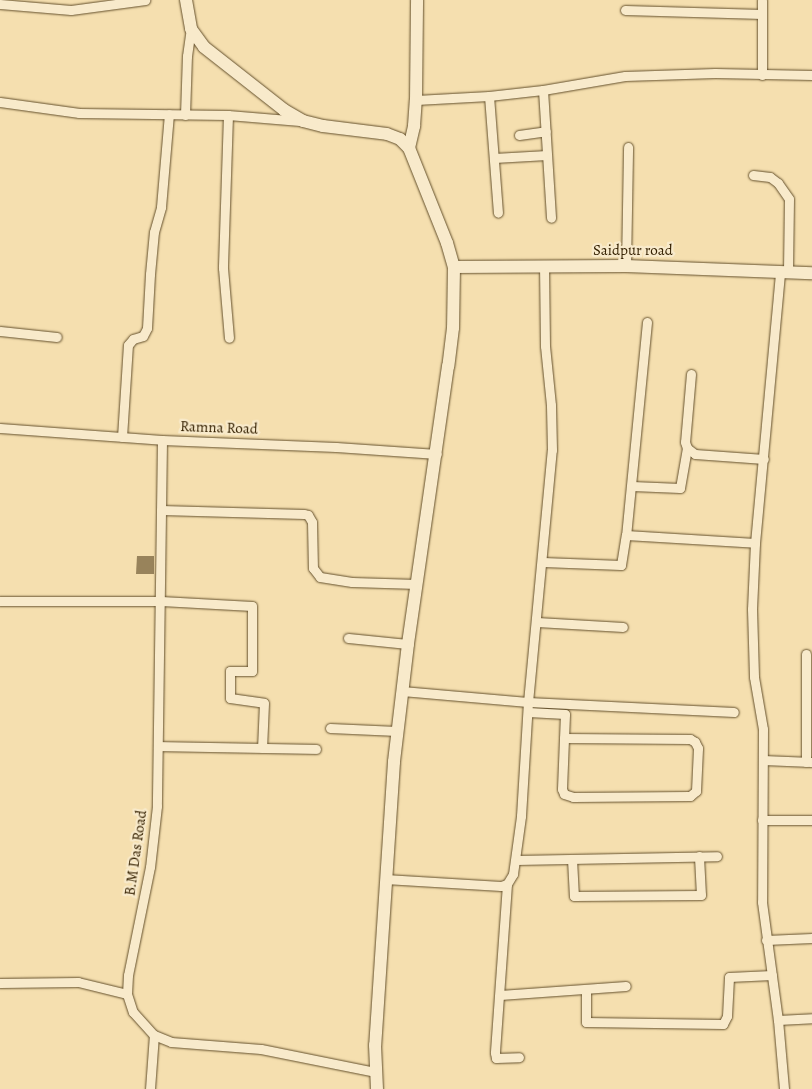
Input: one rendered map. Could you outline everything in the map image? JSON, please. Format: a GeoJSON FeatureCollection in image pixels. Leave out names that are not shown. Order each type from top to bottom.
{"type":"FeatureCollection","features":[{"type":"Feature","properties":{"kind":"main road"},"geometry":{"type":"LineString","coordinates":[[186,0],[191,29],[204,48],[284,110],[303,121],[322,126],[387,134],[400,139],[409,148],[447,243],[454,266],[453,328],[397,732],[385,879],[375,1072],[377,1089]]}},
{"type":"Feature","properties":{"kind":"main road"},"geometry":{"type":"LineString","coordinates":[[409,148],[414,126],[416,100],[417,0]]}},
{"type":"Feature","properties":{"kind":"main road","name":"Saidpur road"},"geometry":{"type":"LineString","coordinates":[[454,266],[544,268],[626,266],[812,273]]}},
{"type":"Feature","properties":{"kind":"street"},"geometry":{"type":"LineString","coordinates":[[0,4],[71,10],[145,0]]}},
{"type":"Feature","properties":{"kind":"street"},"geometry":{"type":"LineString","coordinates":[[762,0],[762,75]]}},
{"type":"Feature","properties":{"kind":"street"},"geometry":{"type":"LineString","coordinates":[[625,10],[762,14]]}},
{"type":"Feature","properties":{"kind":"street"},"geometry":{"type":"LineString","coordinates":[[184,114],[187,56],[191,29]]}},
{"type":"Feature","properties":{"kind":"street"},"geometry":{"type":"LineString","coordinates":[[416,100],[489,96],[543,90],[625,76],[715,73],[812,75]]}},
{"type":"Feature","properties":{"kind":"street"},"geometry":{"type":"LineString","coordinates":[[543,90],[551,218]]}},
{"type":"Feature","properties":{"kind":"street"},"geometry":{"type":"LineString","coordinates":[[489,96],[498,213]]}},
{"type":"Feature","properties":{"kind":"street"},"geometry":{"type":"LineString","coordinates":[[0,102],[79,113],[228,115],[303,121]]}},
{"type":"Feature","properties":{"kind":"street"},"geometry":{"type":"LineString","coordinates":[[122,437],[128,345],[133,339],[143,336],[146,328],[154,232],[161,207],[169,114]]}},
{"type":"Feature","properties":{"kind":"street"},"geometry":{"type":"LineString","coordinates":[[228,115],[223,268],[229,338]]}},
{"type":"Feature","properties":{"kind":"street"},"geometry":{"type":"LineString","coordinates":[[519,135],[546,131]]}},
{"type":"Feature","properties":{"kind":"street"},"geometry":{"type":"LineString","coordinates":[[626,266],[628,147]]}},
{"type":"Feature","properties":{"kind":"street"},"geometry":{"type":"LineString","coordinates":[[494,158],[547,155]]}},
{"type":"Feature","properties":{"kind":"street"},"geometry":{"type":"LineString","coordinates":[[753,175],[770,177],[778,182],[789,199],[784,271],[755,543],[752,609],[754,678],[763,729],[762,902],[778,1020],[784,1089]]}},
{"type":"Feature","properties":{"kind":"street"},"geometry":{"type":"LineString","coordinates":[[519,1057],[496,1058],[507,884],[513,874],[516,860],[528,702],[543,562],[552,450],[551,405],[545,346],[544,268]]}},
{"type":"Feature","properties":{"kind":"street"},"geometry":{"type":"LineString","coordinates":[[543,562],[621,565],[632,486],[646,322]]}},
{"type":"Feature","properties":{"kind":"street"},"geometry":{"type":"LineString","coordinates":[[0,331],[57,337]]}},
{"type":"Feature","properties":{"kind":"street"},"geometry":{"type":"LineString","coordinates":[[632,486],[680,488],[687,448],[685,442],[691,374]]}},
{"type":"Feature","properties":{"kind":"street","name":"Ramna Road"},"geometry":{"type":"LineString","coordinates":[[0,428],[162,440],[336,446],[437,454]]}},
{"type":"Feature","properties":{"kind":"street","name":"B.M Das Road"},"geometry":{"type":"LineString","coordinates":[[162,440],[159,746],[154,836],[144,901],[130,957],[127,994],[133,1012],[154,1035],[171,1042],[261,1049],[375,1072]]}},
{"type":"Feature","properties":{"kind":"street"},"geometry":{"type":"LineString","coordinates":[[687,448],[695,454],[764,459]]}},
{"type":"Feature","properties":{"kind":"street"},"geometry":{"type":"LineString","coordinates":[[161,510],[308,515],[312,522],[313,568],[320,577],[352,582],[418,584]]}},
{"type":"Feature","properties":{"kind":"street"},"geometry":{"type":"LineString","coordinates":[[626,535],[755,543]]}},
{"type":"Feature","properties":{"kind":"street"},"geometry":{"type":"LineString","coordinates":[[0,601],[161,601],[252,606],[252,672],[230,671],[230,698],[264,703],[262,748]]}},
{"type":"Feature","properties":{"kind":"street"},"geometry":{"type":"LineString","coordinates":[[536,622],[623,627]]}},
{"type":"Feature","properties":{"kind":"street"},"geometry":{"type":"LineString","coordinates":[[348,638],[408,644]]}},
{"type":"Feature","properties":{"kind":"street"},"geometry":{"type":"LineString","coordinates":[[763,760],[809,762],[806,654]]}},
{"type":"Feature","properties":{"kind":"street"},"geometry":{"type":"LineString","coordinates":[[402,691],[528,702],[734,712]]}},
{"type":"Feature","properties":{"kind":"street"},"geometry":{"type":"LineString","coordinates":[[528,712],[565,714],[564,738],[564,794],[573,798],[690,796],[696,791],[698,748],[695,742],[690,739],[564,738]]}},
{"type":"Feature","properties":{"kind":"street"},"geometry":{"type":"LineString","coordinates":[[330,728],[397,732]]}},
{"type":"Feature","properties":{"kind":"street"},"geometry":{"type":"LineString","coordinates":[[159,746],[316,749]]}},
{"type":"Feature","properties":{"kind":"street"},"geometry":{"type":"LineString","coordinates":[[762,820],[812,820]]}},
{"type":"Feature","properties":{"kind":"street"},"geometry":{"type":"LineString","coordinates":[[572,859],[574,896],[701,895],[699,856]]}},
{"type":"Feature","properties":{"kind":"street"},"geometry":{"type":"LineString","coordinates":[[516,860],[717,856]]}},
{"type":"Feature","properties":{"kind":"street"},"geometry":{"type":"LineString","coordinates":[[385,879],[478,886],[507,884]]}},
{"type":"Feature","properties":{"kind":"street"},"geometry":{"type":"LineString","coordinates":[[766,940],[812,938]]}},
{"type":"Feature","properties":{"kind":"street"},"geometry":{"type":"LineString","coordinates":[[586,989],[586,1022],[723,1024],[727,1016],[729,977],[772,974]]}},
{"type":"Feature","properties":{"kind":"street"},"geometry":{"type":"LineString","coordinates":[[0,982],[78,982],[127,994]]}},
{"type":"Feature","properties":{"kind":"street"},"geometry":{"type":"LineString","coordinates":[[500,995],[626,986]]}},
{"type":"Feature","properties":{"kind":"street"},"geometry":{"type":"LineString","coordinates":[[778,1020],[812,1018]]}},
{"type":"Feature","properties":{"kind":"street"},"geometry":{"type":"LineString","coordinates":[[150,1089],[154,1035]]}},
{"type":"Feature","properties":{"kind":"building"},"geometry":{"type":"Polygon","coordinates":[[[137,556],[154,556],[154,574],[136,574],[137,556]]]}}]}
